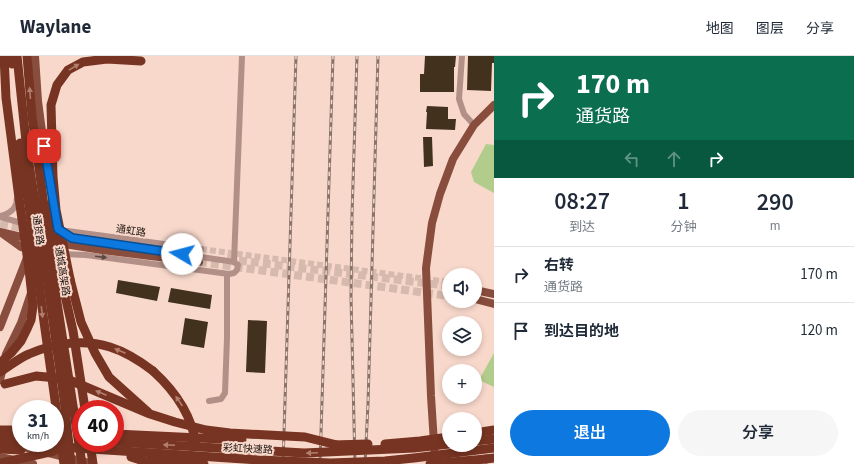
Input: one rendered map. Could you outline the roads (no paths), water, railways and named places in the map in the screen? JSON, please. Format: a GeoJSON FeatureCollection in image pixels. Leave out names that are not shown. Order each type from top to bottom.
{"type":"FeatureCollection","features":[{"type":"Feature","properties":{"kind":"highway"},"geometry":{"type":"LineString","coordinates":[[0,363],[21,342],[31,320],[33,306],[6,98],[5,56]]}},
{"type":"Feature","properties":{"kind":"highway","name":"通城高架路"},"geometry":{"type":"LineString","coordinates":[[18,56],[27,151],[49,294],[72,464]]}},
{"type":"Feature","properties":{"kind":"highway","name":"通城高架路"},"geometry":{"type":"LineString","coordinates":[[27,56],[32,116],[47,238],[82,464]]}},
{"type":"Feature","properties":{"kind":"highway"},"geometry":{"type":"LineString","coordinates":[[143,58],[107,59],[83,62],[68,70],[57,85],[51,105],[53,177],[56,210],[80,322],[110,377],[150,414]]}},
{"type":"Feature","properties":{"kind":"highway"},"geometry":{"type":"LineString","coordinates":[[12,60],[21,159],[29,206],[64,464]]}},
{"type":"Feature","properties":{"kind":"highway"},"geometry":{"type":"LineString","coordinates":[[32,116],[38,138],[59,264],[73,331],[84,400]]}},
{"type":"Feature","properties":{"kind":"highway"},"geometry":{"type":"LineString","coordinates":[[59,264],[73,295]]}},
{"type":"Feature","properties":{"kind":"highway"},"geometry":{"type":"LineString","coordinates":[[0,372],[28,354],[70,343],[95,344],[127,354],[140,361],[164,381],[186,410],[196,443],[196,464]]}},
{"type":"Feature","properties":{"kind":"highway"},"geometry":{"type":"LineString","coordinates":[[0,387],[5,384],[36,376],[67,379],[150,414],[206,430],[230,433],[305,437],[337,445]]}},
{"type":"Feature","properties":{"kind":"highway"},"geometry":{"type":"LineString","coordinates":[[0,430],[12,430]]}},
{"type":"Feature","properties":{"kind":"highway"},"geometry":{"type":"LineString","coordinates":[[482,433],[494,430]]}},
{"type":"Feature","properties":{"kind":"highway"},"geometry":{"type":"LineString","coordinates":[[124,434],[337,445],[379,444],[442,439]]}},
{"type":"Feature","properties":{"kind":"highway"},"geometry":{"type":"LineString","coordinates":[[0,436],[12,437]]}},
{"type":"Feature","properties":{"kind":"highway"},"geometry":{"type":"LineString","coordinates":[[482,440],[494,439]]}},
{"type":"Feature","properties":{"kind":"highway","name":"彩虹快速路"},"geometry":{"type":"LineString","coordinates":[[0,443],[259,460],[331,463],[414,458],[494,448]]}},
{"type":"Feature","properties":{"kind":"highway","name":"彩虹快速路"},"geometry":{"type":"LineString","coordinates":[[124,443],[304,453],[414,448],[442,445]]}},
{"type":"Feature","properties":{"kind":"highway"},"geometry":{"type":"LineString","coordinates":[[0,449],[12,450]]}},
{"type":"Feature","properties":{"kind":"highway"},"geometry":{"type":"LineString","coordinates":[[1,464],[54,452],[204,464]]}},
{"type":"Feature","properties":{"kind":"highway"},"geometry":{"type":"LineString","coordinates":[[91,452],[93,464]]}},
{"type":"Feature","properties":{"kind":"highway"},"geometry":{"type":"LineString","coordinates":[[131,457],[153,464]]}},
{"type":"Feature","properties":{"kind":"highway"},"geometry":{"type":"LineString","coordinates":[[433,462],[491,459]]}},
{"type":"Feature","properties":{"kind":"main road","name":"通货路"},"geometry":{"type":"LineString","coordinates":[[5,56],[15,147],[29,225],[30,250],[63,250],[46,162],[38,101],[35,56]]}},
{"type":"Feature","properties":{"kind":"main road"},"geometry":{"type":"LineString","coordinates":[[494,105],[474,125],[453,158],[440,194],[432,223],[426,268],[434,440],[433,462],[494,452]]}},
{"type":"Feature","properties":{"kind":"main road"},"geometry":{"type":"LineString","coordinates":[[0,232],[30,239],[63,250],[102,250],[199,262]]}},
{"type":"Feature","properties":{"kind":"main road"},"geometry":{"type":"LineString","coordinates":[[0,232],[21,248],[30,250],[0,327]]}},
{"type":"Feature","properties":{"kind":"main road"},"geometry":{"type":"LineString","coordinates":[[0,380],[6,354],[21,323],[35,282],[63,250]]}},
{"type":"Feature","properties":{"kind":"main road"},"geometry":{"type":"LineString","coordinates":[[482,291],[494,293]]}},
{"type":"Feature","properties":{"kind":"main road"},"geometry":{"type":"LineString","coordinates":[[482,301],[494,304]]}},
{"type":"Feature","properties":{"kind":"main road"},"geometry":{"type":"LineString","coordinates":[[482,434],[494,435]]}},
{"type":"Feature","properties":{"kind":"main road"},"geometry":{"type":"LineString","coordinates":[[0,439],[33,450],[93,464]]}},
{"type":"Feature","properties":{"kind":"main road"},"geometry":{"type":"LineString","coordinates":[[434,440],[442,439]]}},
{"type":"Feature","properties":{"kind":"main road"},"geometry":{"type":"LineString","coordinates":[[0,457],[32,464]]}},
{"type":"Feature","properties":{"kind":"street"},"geometry":{"type":"LineString","coordinates":[[63,250],[86,255],[226,274],[234,273],[237,270],[238,265],[234,262],[242,56]]}},
{"type":"Feature","properties":{"kind":"street"},"geometry":{"type":"LineString","coordinates":[[462,56],[459,99],[464,114],[474,125]]}},
{"type":"Feature","properties":{"kind":"street"},"geometry":{"type":"LineString","coordinates":[[0,216],[6,215],[16,205],[19,170]]}},
{"type":"Feature","properties":{"kind":"street","name":"通虹路"},"geometry":{"type":"LineString","coordinates":[[0,216],[29,225],[201,249]]}},
{"type":"Feature","properties":{"kind":"street","name":"通虹路"},"geometry":{"type":"LineString","coordinates":[[58,229],[72,238],[234,262]]}},
{"type":"Feature","properties":{"kind":"street"},"geometry":{"type":"LineString","coordinates":[[63,250],[86,255]]}},
{"type":"Feature","properties":{"kind":"street"},"geometry":{"type":"LineString","coordinates":[[209,401],[221,399],[225,393],[227,338],[226,274]]}},
{"type":"Feature","properties":{"kind":"street"},"geometry":{"type":"LineString","coordinates":[[482,289],[494,293]]}},
{"type":"Feature","properties":{"kind":"tunnel"},"geometry":{"type":"LineString","coordinates":[[0,224],[28,229]]}},
{"type":"Feature","properties":{"kind":"tunnel"},"geometry":{"type":"LineString","coordinates":[[201,249],[442,281]]}},
{"type":"Feature","properties":{"kind":"tunnel"},"geometry":{"type":"LineString","coordinates":[[227,259],[442,285]]}},
{"type":"Feature","properties":{"kind":"tunnel"},"geometry":{"type":"LineString","coordinates":[[199,262],[442,295]]}},
{"type":"Feature","properties":{"kind":"railway"},"geometry":{"type":"LineString","coordinates":[[283,464],[296,56]]}},
{"type":"Feature","properties":{"kind":"railway"},"geometry":{"type":"LineString","coordinates":[[320,464],[333,56]]}},
{"type":"Feature","properties":{"kind":"railway"},"geometry":{"type":"LineString","coordinates":[[355,464],[351,297],[357,56]]}},
{"type":"Feature","properties":{"kind":"railway"},"geometry":{"type":"LineString","coordinates":[[365,464],[378,56]]}}]}
